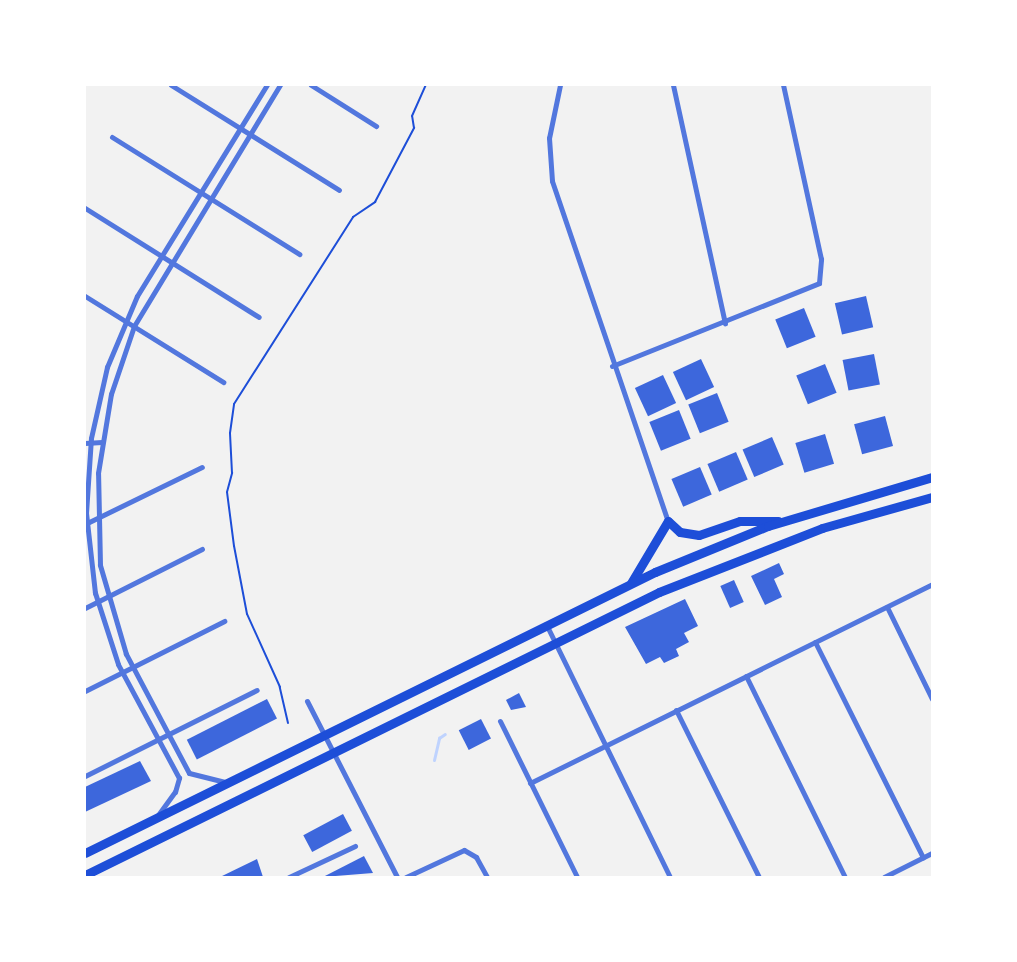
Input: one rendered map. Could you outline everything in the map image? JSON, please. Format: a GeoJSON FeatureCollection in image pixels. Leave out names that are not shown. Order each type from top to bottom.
{"type":"FeatureCollection","features":[{"type":"Feature","properties":{"kind":"main road"},"geometry":{"type":"LineString","coordinates":[[85,853],[630,584],[783,521],[932,478]]}},
{"type":"Feature","properties":{"kind":"main road"},"geometry":{"type":"LineString","coordinates":[[85,875],[555,642],[732,560],[822,528],[932,497]]}},
{"type":"Feature","properties":{"kind":"main road"},"geometry":{"type":"LineString","coordinates":[[630,584],[668,521],[680,532],[699,535],[740,521],[783,521]]}},
{"type":"Feature","properties":{"kind":"street"},"geometry":{"type":"LineString","coordinates":[[171,85],[339,190]]}},
{"type":"Feature","properties":{"kind":"street"},"geometry":{"type":"LineString","coordinates":[[156,817],[176,792],[179,778],[122,672],[97,602],[86,524],[88,442],[104,378],[125,321],[160,255],[267,85]]}},
{"type":"Feature","properties":{"kind":"street"},"geometry":{"type":"LineString","coordinates":[[228,782],[189,773],[132,668],[107,597],[97,518],[102,442],[117,372],[134,326],[170,260],[280,85]]}},
{"type":"Feature","properties":{"kind":"street"},"geometry":{"type":"LineString","coordinates":[[311,85],[376,126]]}},
{"type":"Feature","properties":{"kind":"street"},"geometry":{"type":"LineString","coordinates":[[560,85],[549,138],[549,166],[612,366],[668,521]]}},
{"type":"Feature","properties":{"kind":"street"},"geometry":{"type":"LineString","coordinates":[[673,85],[725,323]]}},
{"type":"Feature","properties":{"kind":"street"},"geometry":{"type":"LineString","coordinates":[[612,366],[807,291],[822,277],[783,85]]}},
{"type":"Feature","properties":{"kind":"street"},"geometry":{"type":"LineString","coordinates":[[112,137],[299,254]]}},
{"type":"Feature","properties":{"kind":"street"},"geometry":{"type":"LineString","coordinates":[[85,208],[259,318]]}},
{"type":"Feature","properties":{"kind":"street"},"geometry":{"type":"LineString","coordinates":[[85,296],[223,382]]}},
{"type":"Feature","properties":{"kind":"street"},"geometry":{"type":"LineString","coordinates":[[88,442],[102,442]]}},
{"type":"Feature","properties":{"kind":"street"},"geometry":{"type":"LineString","coordinates":[[86,524],[202,467]]}},
{"type":"Feature","properties":{"kind":"street"},"geometry":{"type":"LineString","coordinates":[[85,608],[202,549]]}},
{"type":"Feature","properties":{"kind":"street"},"geometry":{"type":"LineString","coordinates":[[530,783],[932,584]]}},
{"type":"Feature","properties":{"kind":"street"},"geometry":{"type":"LineString","coordinates":[[887,606],[932,699]]}},
{"type":"Feature","properties":{"kind":"street"},"geometry":{"type":"LineString","coordinates":[[85,691],[224,621]]}},
{"type":"Feature","properties":{"kind":"street"},"geometry":{"type":"LineString","coordinates":[[546,624],[670,877]]}},
{"type":"Feature","properties":{"kind":"street"},"geometry":{"type":"LineString","coordinates":[[815,642],[923,858]]}},
{"type":"Feature","properties":{"kind":"street"},"geometry":{"type":"LineString","coordinates":[[746,676],[845,877]]}},
{"type":"Feature","properties":{"kind":"street"},"geometry":{"type":"LineString","coordinates":[[85,776],[257,690]]}},
{"type":"Feature","properties":{"kind":"street"},"geometry":{"type":"LineString","coordinates":[[307,701],[397,877]]}},
{"type":"Feature","properties":{"kind":"street"},"geometry":{"type":"LineString","coordinates":[[676,710],[759,877]]}},
{"type":"Feature","properties":{"kind":"street"},"geometry":{"type":"LineString","coordinates":[[500,721],[577,877]]}},
{"type":"Feature","properties":{"kind":"street"},"geometry":{"type":"LineString","coordinates":[[289,877],[355,846]]}},
{"type":"Feature","properties":{"kind":"street"},"geometry":{"type":"LineString","coordinates":[[406,877],[464,850],[476,857],[486,877]]}},
{"type":"Feature","properties":{"kind":"street"},"geometry":{"type":"LineString","coordinates":[[884,877],[932,853]]}},
{"type":"Feature","properties":{"kind":"path"},"geometry":{"type":"LineString","coordinates":[[288,723],[280,687],[247,614],[234,546],[227,492],[232,473],[234,404],[353,217],[375,202],[414,128],[412,116],[426,85]]}},
{"type":"Feature","properties":{"kind":"building"},"geometry":{"type":"Polygon","coordinates":[[[866,296],[873,327],[842,334],[835,303],[866,296]]]}},
{"type":"Feature","properties":{"kind":"building"},"geometry":{"type":"Polygon","coordinates":[[[804,308],[816,337],[787,348],[775,320],[804,308]]]}},
{"type":"Feature","properties":{"kind":"building"},"geometry":{"type":"Polygon","coordinates":[[[874,354],[880,384],[849,391],[843,360],[874,354]]]}},
{"type":"Feature","properties":{"kind":"building"},"geometry":{"type":"Polygon","coordinates":[[[701,359],[714,387],[686,400],[673,372],[701,359]]]}},
{"type":"Feature","properties":{"kind":"building"},"geometry":{"type":"Polygon","coordinates":[[[825,364],[837,393],[808,404],[796,376],[825,364]]]}},
{"type":"Feature","properties":{"kind":"building"},"geometry":{"type":"Polygon","coordinates":[[[663,375],[676,403],[648,416],[635,388],[663,375]]]}},
{"type":"Feature","properties":{"kind":"building"},"geometry":{"type":"Polygon","coordinates":[[[717,393],[729,422],[700,433],[688,405],[717,393]]]}},
{"type":"Feature","properties":{"kind":"building"},"geometry":{"type":"Polygon","coordinates":[[[679,410],[691,439],[661,451],[649,422],[679,410]]]}},
{"type":"Feature","properties":{"kind":"building"},"geometry":{"type":"Polygon","coordinates":[[[885,416],[893,446],[862,454],[854,424],[885,416]]]}},
{"type":"Feature","properties":{"kind":"building"},"geometry":{"type":"Polygon","coordinates":[[[825,434],[834,464],[804,473],[795,443],[825,434]]]}},
{"type":"Feature","properties":{"kind":"building"},"geometry":{"type":"Polygon","coordinates":[[[772,437],[784,465],[754,477],[743,450],[772,437]]]}},
{"type":"Feature","properties":{"kind":"building"},"geometry":{"type":"Polygon","coordinates":[[[736,452],[748,480],[719,492],[707,464],[736,452]]]}},
{"type":"Feature","properties":{"kind":"building"},"geometry":{"type":"Polygon","coordinates":[[[700,467],[712,495],[683,507],[671,479],[700,467]]]}},
{"type":"Feature","properties":{"kind":"building"},"geometry":{"type":"Polygon","coordinates":[[[779,563],[784,574],[774,579],[782,597],[765,605],[751,576],[779,563]]]}},
{"type":"Feature","properties":{"kind":"building"},"geometry":{"type":"Polygon","coordinates":[[[734,580],[744,602],[730,608],[720,586],[734,580]]]}},
{"type":"Feature","properties":{"kind":"building"},"geometry":{"type":"Polygon","coordinates":[[[685,599],[698,626],[684,633],[689,642],[676,649],[679,656],[664,663],[660,657],[646,664],[625,627],[685,599]]]}},
{"type":"Feature","properties":{"kind":"building"},"geometry":{"type":"Polygon","coordinates":[[[519,693],[526,707],[511,710],[506,700],[519,693]]]}},
{"type":"Feature","properties":{"kind":"building"},"geometry":{"type":"Polygon","coordinates":[[[267,699],[277,719],[197,759],[187,740],[267,699]]]}},
{"type":"Feature","properties":{"kind":"building"},"geometry":{"type":"Polygon","coordinates":[[[481,719],[491,739],[469,750],[459,730],[481,719]]]}},
{"type":"Feature","properties":{"kind":"building"},"geometry":{"type":"Polygon","coordinates":[[[140,761],[151,781],[85,812],[85,787],[140,761]]]}},
{"type":"Feature","properties":{"kind":"building"},"geometry":{"type":"Polygon","coordinates":[[[343,814],[352,831],[312,852],[303,835],[343,814]]]}},
{"type":"Feature","properties":{"kind":"building"},"geometry":{"type":"Polygon","coordinates":[[[364,856],[373,873],[323,877],[364,856]]]}},
{"type":"Feature","properties":{"kind":"building"},"geometry":{"type":"Polygon","coordinates":[[[257,859],[263,877],[220,877],[257,859]]]}},
{"type":"Feature","properties":{"kind":"waterway"},"geometry":{"type":"LineString","coordinates":[[434,760],[439,738],[445,734]]}}]}
